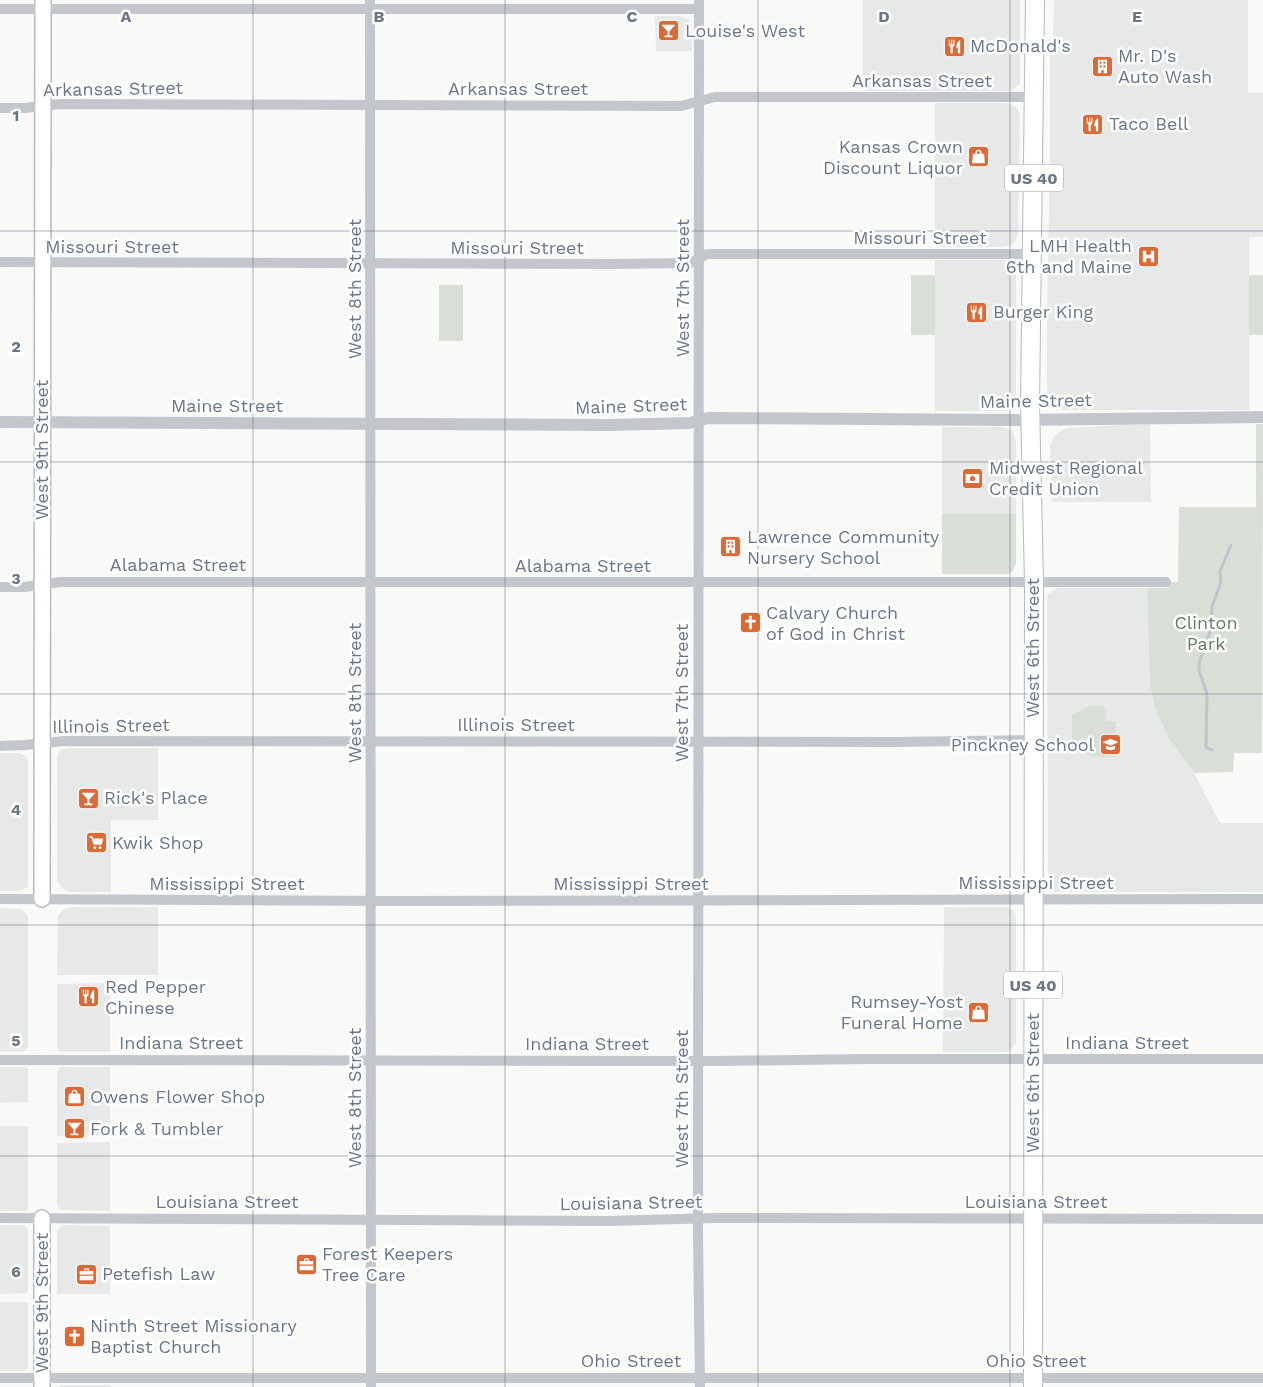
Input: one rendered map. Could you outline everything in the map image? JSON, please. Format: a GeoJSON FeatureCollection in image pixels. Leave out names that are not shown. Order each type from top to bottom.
{"type":"FeatureCollection","features":[{"type":"Feature","properties":{"kind":"highway","name":"West 6th Street"},"geometry":{"type":"LineString","coordinates":[[1033,1382],[1034,582],[1030,419],[1035,0]]}},
{"type":"Feature","properties":{"kind":"main road","name":"West 9th Street"},"geometry":{"type":"LineString","coordinates":[[42,5],[42,900]]}},
{"type":"Feature","properties":{"kind":"main road","name":"West 9th Street"},"geometry":{"type":"LineString","coordinates":[[42,1218],[42,1382]]}},
{"type":"Feature","properties":{"kind":"street"},"geometry":{"type":"LineString","coordinates":[[0,10],[42,5],[699,5]]}},
{"type":"Feature","properties":{"kind":"street","name":"West 8th Street"},"geometry":{"type":"LineString","coordinates":[[370,5],[371,1382]]}},
{"type":"Feature","properties":{"kind":"street","name":"West 7th Street"},"geometry":{"type":"LineString","coordinates":[[699,5],[698,1219],[700,1382]]}},
{"type":"Feature","properties":{"kind":"street","name":"Arkansas Street"},"geometry":{"type":"LineString","coordinates":[[0,108],[25,108],[60,104],[681,106],[715,98],[1035,97]]}},
{"type":"Feature","properties":{"kind":"street","name":"Missouri Street"},"geometry":{"type":"LineString","coordinates":[[0,262],[691,263],[707,254],[1032,254]]}},
{"type":"Feature","properties":{"kind":"street","name":"Maine Street"},"geometry":{"type":"LineString","coordinates":[[0,422],[610,425],[690,423],[708,418],[1030,419],[1263,417]]}},
{"type":"Feature","properties":{"kind":"street","name":"Alabama Street"},"geometry":{"type":"LineString","coordinates":[[0,587],[25,587],[60,582],[1166,582]]}},
{"type":"Feature","properties":{"kind":"street","name":"Illinois Street"},"geometry":{"type":"LineString","coordinates":[[0,746],[64,741],[894,742],[1033,740]]}},
{"type":"Feature","properties":{"kind":"street","name":"Mississippi Street"},"geometry":{"type":"LineString","coordinates":[[0,900],[1263,900]]}},
{"type":"Feature","properties":{"kind":"street","name":"Indiana Street"},"geometry":{"type":"LineString","coordinates":[[0,1060],[698,1061],[1263,1059]]}},
{"type":"Feature","properties":{"kind":"street","name":"Louisiana Street"},"geometry":{"type":"LineString","coordinates":[[0,1218],[608,1220],[1263,1218]]}},
{"type":"Feature","properties":{"kind":"street","name":"Ohio Street"},"geometry":{"type":"LineString","coordinates":[[0,1378],[42,1382],[1033,1382],[1263,1378]]}},
{"type":"Feature","properties":{"kind":"shaded area"},"geometry":{"type":"Polygon","coordinates":[[[863,0],[1020,0],[1020,83],[1009,91],[863,91],[863,0]]]}},
{"type":"Feature","properties":{"kind":"shaded area","name":"LMH Health 6th and Maine"},"geometry":{"type":"Polygon","coordinates":[[[1054,0],[1248,0],[1248,93],[1263,93],[1263,237],[1249,237],[1249,410],[1060,410],[1055,409],[1050,404],[1047,396],[1047,311],[1050,46],[1053,40],[1054,0]]]}},
{"type":"Feature","properties":{"kind":"shaded area"},"geometry":{"type":"Polygon","coordinates":[[[655,16],[680,16],[688,19],[692,26],[692,51],[656,51],[655,16]]]}},
{"type":"Feature","properties":{"kind":"shaded area"},"geometry":{"type":"Polygon","coordinates":[[[935,103],[1007,103],[1013,105],[1018,110],[1020,115],[1018,233],[1012,245],[1003,247],[935,247],[935,103]]]}},
{"type":"Feature","properties":{"kind":"shaded area"},"geometry":{"type":"Polygon","coordinates":[[[935,260],[1006,260],[1012,263],[1016,269],[1016,400],[1011,409],[1005,411],[935,411],[935,260]]]}},
{"type":"Feature","properties":{"kind":"shaded area"},"geometry":{"type":"Polygon","coordinates":[[[1150,425],[1151,502],[1052,502],[1050,448],[1056,434],[1067,428],[1150,425]]]}},
{"type":"Feature","properties":{"kind":"shaded area"},"geometry":{"type":"Polygon","coordinates":[[[942,427],[1001,427],[1013,432],[1016,441],[1016,514],[942,514],[942,427]]]}},
{"type":"Feature","properties":{"kind":"shaded area","name":"Pinckney School"},"geometry":{"type":"Polygon","coordinates":[[[1059,588],[1147,588],[1150,686],[1155,708],[1168,737],[1194,773],[1220,823],[1263,823],[1263,892],[1057,892],[1048,885],[1047,598],[1049,593],[1059,588]]]}},
{"type":"Feature","properties":{"kind":"shaded area"},"geometry":{"type":"Polygon","coordinates":[[[68,748],[158,748],[158,820],[111,820],[111,892],[70,892],[62,888],[57,880],[57,757],[60,750],[68,748]]]}},
{"type":"Feature","properties":{"kind":"shaded area"},"geometry":{"type":"Polygon","coordinates":[[[0,753],[20,753],[28,761],[28,885],[27,888],[18,891],[0,891],[0,753]]]}},
{"type":"Feature","properties":{"kind":"shaded area"},"geometry":{"type":"Polygon","coordinates":[[[73,907],[158,907],[158,975],[57,975],[58,915],[64,909],[73,907]]]}},
{"type":"Feature","properties":{"kind":"shaded area"},"geometry":{"type":"Polygon","coordinates":[[[944,907],[1007,907],[1015,912],[1016,1043],[1010,1051],[943,1052],[944,907]]]}},
{"type":"Feature","properties":{"kind":"shaded area"},"geometry":{"type":"Polygon","coordinates":[[[0,908],[21,909],[28,915],[28,1047],[24,1052],[0,1052],[0,908]]]}},
{"type":"Feature","properties":{"kind":"shaded area"},"geometry":{"type":"Polygon","coordinates":[[[110,983],[110,1052],[60,1052],[57,1048],[57,984],[110,983]]]}},
{"type":"Feature","properties":{"kind":"shaded area"},"geometry":{"type":"Polygon","coordinates":[[[0,1067],[25,1067],[28,1069],[28,1102],[0,1103],[0,1067]]]}},
{"type":"Feature","properties":{"kind":"shaded area"},"geometry":{"type":"Polygon","coordinates":[[[60,1067],[110,1067],[110,1135],[57,1136],[57,1073],[60,1067]]]}},
{"type":"Feature","properties":{"kind":"shaded area"},"geometry":{"type":"Polygon","coordinates":[[[0,1126],[28,1126],[28,1207],[26,1211],[0,1211],[0,1126]]]}},
{"type":"Feature","properties":{"kind":"shaded area"},"geometry":{"type":"Polygon","coordinates":[[[110,1142],[110,1211],[60,1210],[57,1205],[57,1143],[110,1142]]]}},
{"type":"Feature","properties":{"kind":"shaded area"},"geometry":{"type":"Polygon","coordinates":[[[0,1225],[24,1225],[28,1229],[28,1291],[26,1293],[0,1294],[0,1225]]]}},
{"type":"Feature","properties":{"kind":"shaded area"},"geometry":{"type":"Polygon","coordinates":[[[63,1225],[110,1226],[110,1294],[57,1294],[57,1231],[63,1225]]]}},
{"type":"Feature","properties":{"kind":"shaded area"},"geometry":{"type":"Polygon","coordinates":[[[0,1302],[26,1302],[28,1304],[28,1367],[25,1371],[0,1371],[0,1302]]]}},
{"type":"Feature","properties":{"kind":"shaded area"},"geometry":{"type":"Polygon","coordinates":[[[62,1385],[111,1385],[111,1387],[59,1387],[62,1385]]]}},
{"type":"Feature","properties":{"kind":"green space"},"geometry":{"type":"Polygon","coordinates":[[[911,275],[935,275],[935,335],[911,335],[911,275]]]}},
{"type":"Feature","properties":{"kind":"green space"},"geometry":{"type":"Polygon","coordinates":[[[1249,275],[1263,275],[1263,335],[1249,335],[1249,275]]]}},
{"type":"Feature","properties":{"kind":"green space"},"geometry":{"type":"Polygon","coordinates":[[[439,285],[463,285],[463,341],[439,341],[439,285]]]}},
{"type":"Feature","properties":{"kind":"green space","name":"Clinton Park"},"geometry":{"type":"Polygon","coordinates":[[[1256,424],[1263,424],[1262,753],[1234,753],[1233,772],[1194,773],[1168,737],[1155,708],[1150,686],[1147,588],[1168,588],[1168,582],[1178,582],[1179,507],[1256,507],[1256,424]]]}},
{"type":"Feature","properties":{"kind":"green space"},"geometry":{"type":"Polygon","coordinates":[[[942,514],[1016,514],[1016,563],[1013,571],[1008,574],[942,574],[942,514]]]}},
{"type":"Feature","properties":{"kind":"green space"},"geometry":{"type":"Polygon","coordinates":[[[1092,705],[1103,706],[1106,711],[1106,721],[1116,721],[1116,757],[1095,757],[1072,750],[1072,714],[1092,705]]]}},
{"type":"Feature","properties":{"kind":"waterway"},"geometry":{"type":"LineString","coordinates":[[1212,750],[1206,747],[1207,694],[1199,670],[1199,663],[1211,629],[1212,607],[1221,582],[1220,571],[1231,545]]}},
{"type":"Feature","properties":{"kind":"place","name":"Louise's West"},"geometry":{"type":"Point","coordinates":[669,31]}},
{"type":"Feature","properties":{"kind":"place","name":"McDonald's"},"geometry":{"type":"Point","coordinates":[954,46]}},
{"type":"Feature","properties":{"kind":"place","name":"Mr. D's Auto Wash"},"geometry":{"type":"Point","coordinates":[1102,66]}},
{"type":"Feature","properties":{"kind":"place","name":"Taco Bell"},"geometry":{"type":"Point","coordinates":[1093,124]}},
{"type":"Feature","properties":{"kind":"place","name":"Kansas Crown Discount Liquor"},"geometry":{"type":"Point","coordinates":[979,157]}},
{"type":"Feature","properties":{"kind":"place","name":"LMH Health 6th and Maine"},"geometry":{"type":"Point","coordinates":[1148,256]}},
{"type":"Feature","properties":{"kind":"place","name":"Burger King"},"geometry":{"type":"Point","coordinates":[977,312]}},
{"type":"Feature","properties":{"kind":"place","name":"Midwest Regional Credit Union"},"geometry":{"type":"Point","coordinates":[973,478]}},
{"type":"Feature","properties":{"kind":"place","name":"Lawrence Community Nursery School"},"geometry":{"type":"Point","coordinates":[731,547]}},
{"type":"Feature","properties":{"kind":"place","name":"Calvary Church of God in Christ"},"geometry":{"type":"Point","coordinates":[750,623]}},
{"type":"Feature","properties":{"kind":"place","name":"Pinckney School"},"geometry":{"type":"Point","coordinates":[1110,745]}},
{"type":"Feature","properties":{"kind":"place","name":"Rick's Place"},"geometry":{"type":"Point","coordinates":[88,798]}},
{"type":"Feature","properties":{"kind":"place","name":"Kwik Shop"},"geometry":{"type":"Point","coordinates":[96,843]}},
{"type":"Feature","properties":{"kind":"place","name":"Red Pepper Chinese"},"geometry":{"type":"Point","coordinates":[89,997]}},
{"type":"Feature","properties":{"kind":"place","name":"Rumsey-Yost Funeral Home"},"geometry":{"type":"Point","coordinates":[979,1012]}},
{"type":"Feature","properties":{"kind":"place","name":"Owens Flower Shop"},"geometry":{"type":"Point","coordinates":[74,1097]}},
{"type":"Feature","properties":{"kind":"place","name":"Fork & Tumbler"},"geometry":{"type":"Point","coordinates":[74,1129]}},
{"type":"Feature","properties":{"kind":"place","name":"Forest Keepers Tree Care"},"geometry":{"type":"Point","coordinates":[306,1264]}},
{"type":"Feature","properties":{"kind":"place","name":"Petefish Law"},"geometry":{"type":"Point","coordinates":[86,1274]}},
{"type":"Feature","properties":{"kind":"place","name":"Ninth Street Missionary Baptist Church"},"geometry":{"type":"Point","coordinates":[74,1336]}}]}
